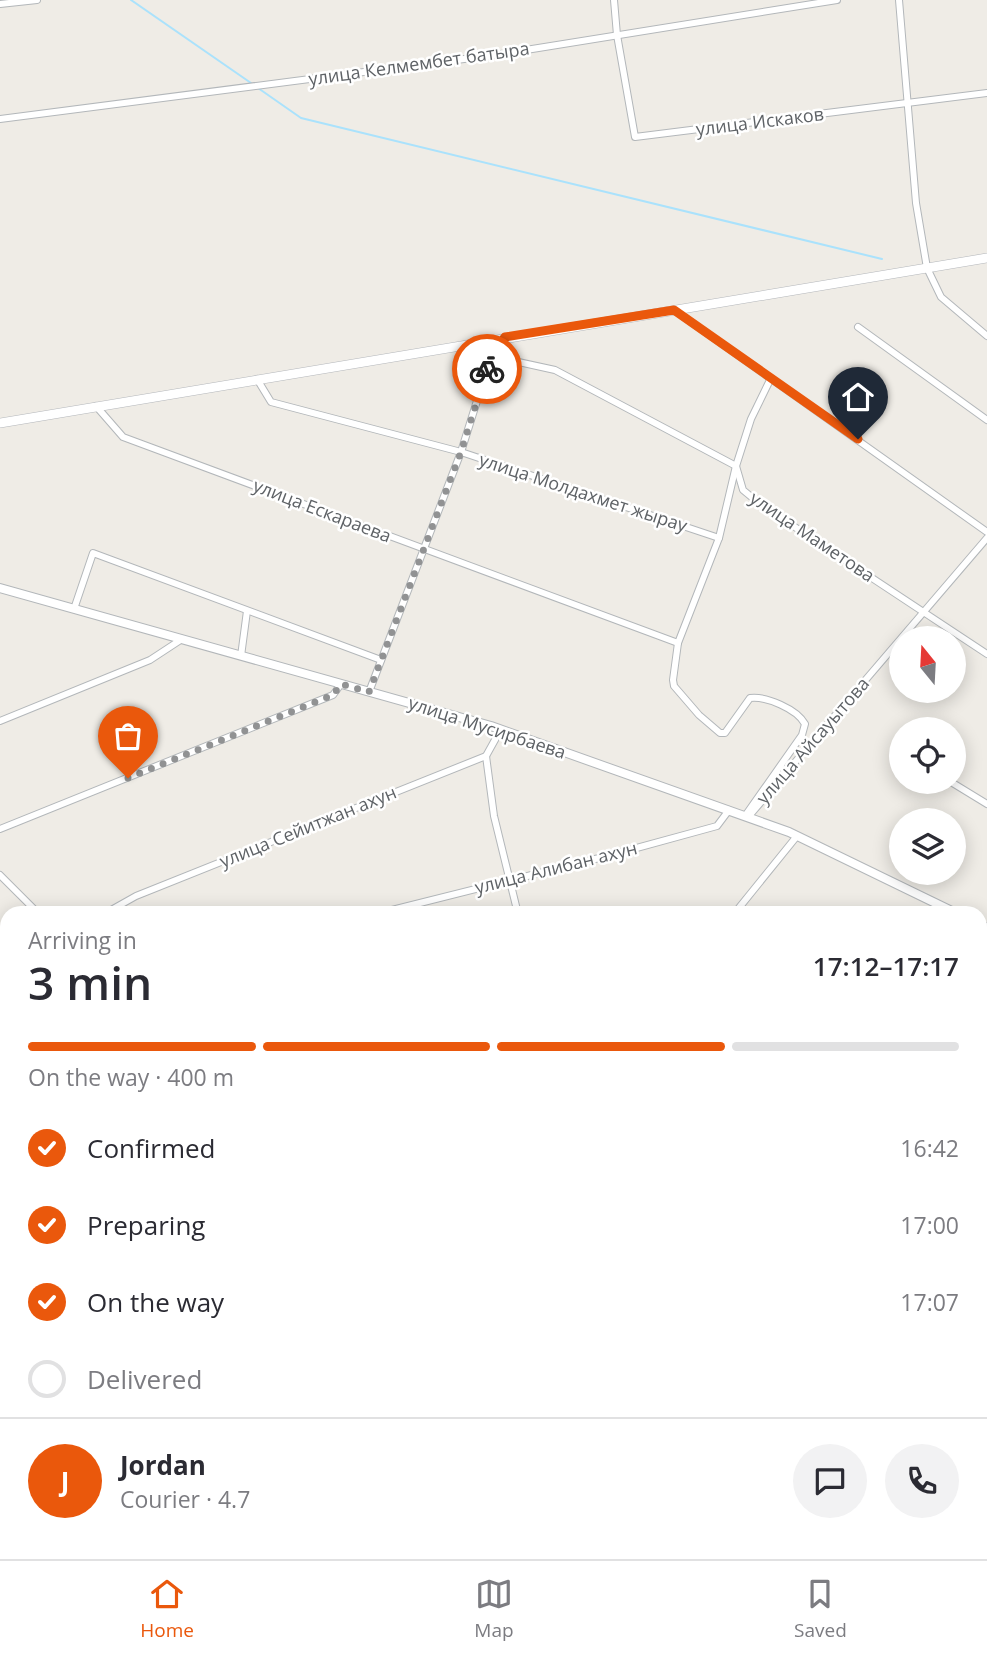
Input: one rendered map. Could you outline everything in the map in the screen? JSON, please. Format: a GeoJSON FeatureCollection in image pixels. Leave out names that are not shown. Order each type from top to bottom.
{"type":"FeatureCollection","features":[{"type":"Feature","properties":{"kind":"main road"},"geometry":{"type":"LineString","coordinates":[[0,423],[987,258]]}},
{"type":"Feature","properties":{"kind":"street"},"geometry":{"type":"LineString","coordinates":[[0,4],[37,0]]}},
{"type":"Feature","properties":{"kind":"street"},"geometry":{"type":"LineString","coordinates":[[614,0],[617,36]]}},
{"type":"Feature","properties":{"kind":"street","name":"улица Келмембет батыра"},"geometry":{"type":"LineString","coordinates":[[0,119],[481,57],[837,0]]}},
{"type":"Feature","properties":{"kind":"street"},"geometry":{"type":"LineString","coordinates":[[899,0],[916,203],[928,268],[941,297],[986,333]]}},
{"type":"Feature","properties":{"kind":"street","name":"улица Искаков"},"geometry":{"type":"LineString","coordinates":[[617,36],[635,137],[987,93]]}},
{"type":"Feature","properties":{"kind":"street"},"geometry":{"type":"LineString","coordinates":[[674,310],[987,531]]}},
{"type":"Feature","properties":{"kind":"street"},"geometry":{"type":"LineString","coordinates":[[858,327],[987,420]]}},
{"type":"Feature","properties":{"kind":"street"},"geometry":{"type":"LineString","coordinates":[[369,692],[461,452],[491,356],[505,337]]}},
{"type":"Feature","properties":{"kind":"street"},"geometry":{"type":"LineString","coordinates":[[491,356],[555,370],[736,466]]}},
{"type":"Feature","properties":{"kind":"street"},"geometry":{"type":"LineString","coordinates":[[747,817],[802,736],[805,724],[801,716],[758,697],[750,698],[725,733],[720,733],[712,728],[674,686],[673,680],[678,643],[719,538],[736,466],[751,419],[771,378]]}},
{"type":"Feature","properties":{"kind":"street","name":"улица Молдахмет жырау"},"geometry":{"type":"LineString","coordinates":[[257,379],[271,402],[461,452],[719,538]]}},
{"type":"Feature","properties":{"kind":"street","name":"улица Ескараева"},"geometry":{"type":"LineString","coordinates":[[96,407],[123,437],[678,643]]}},
{"type":"Feature","properties":{"kind":"street","name":"улица Маметова"},"geometry":{"type":"LineString","coordinates":[[736,466],[743,490],[760,504],[987,654]]}},
{"type":"Feature","properties":{"kind":"street","name":"улица Айсауытова"},"geometry":{"type":"LineString","coordinates":[[747,817],[987,538]]}},
{"type":"Feature","properties":{"kind":"street"},"geometry":{"type":"LineString","coordinates":[[74,609],[93,553],[381,660]]}},
{"type":"Feature","properties":{"kind":"street","name":"улица Мусирбаева"},"geometry":{"type":"LineString","coordinates":[[2,590],[501,730],[797,836],[941,906]]}},
{"type":"Feature","properties":{"kind":"street"},"geometry":{"type":"LineString","coordinates":[[240,656],[247,611]]}},
{"type":"Feature","properties":{"kind":"street"},"geometry":{"type":"LineString","coordinates":[[0,721],[150,660],[182,639]]}},
{"type":"Feature","properties":{"kind":"street"},"geometry":{"type":"LineString","coordinates":[[0,829],[333,695],[341,684]]}},
{"type":"Feature","properties":{"kind":"street"},"geometry":{"type":"LineString","coordinates":[[501,730],[486,756],[494,816],[516,906]]}},
{"type":"Feature","properties":{"kind":"street","name":"улица Сейитжан ахун"},"geometry":{"type":"LineString","coordinates":[[118,906],[136,896],[486,756]]}},
{"type":"Feature","properties":{"kind":"street"},"geometry":{"type":"LineString","coordinates":[[966,791],[987,804]]}},
{"type":"Feature","properties":{"kind":"street","name":"улица Алибан ахун"},"geometry":{"type":"LineString","coordinates":[[408,906],[717,827],[729,810]]}},
{"type":"Feature","properties":{"kind":"street"},"geometry":{"type":"LineString","coordinates":[[740,906],[797,836]]}},
{"type":"Feature","properties":{"kind":"street"},"geometry":{"type":"LineString","coordinates":[[0,875],[31,906]]}},
{"type":"Feature","properties":{"kind":"waterway"},"geometry":{"type":"LineString","coordinates":[[131,0],[251,83]]}},
{"type":"Feature","properties":{"kind":"waterway"},"geometry":{"type":"LineString","coordinates":[[258,88],[301,118],[882,259]]}},
{"type":"Feature","properties":{"kind":"way so far"},"geometry":{"type":"LineString","coordinates":[[128,778],[333,695],[341,684],[369,692],[461,452],[487,369]]}},
{"type":"Feature","properties":{"kind":"route"},"geometry":{"type":"LineString","coordinates":[[487,369],[491,356],[505,337],[674,310],[858,439]]}}]}
